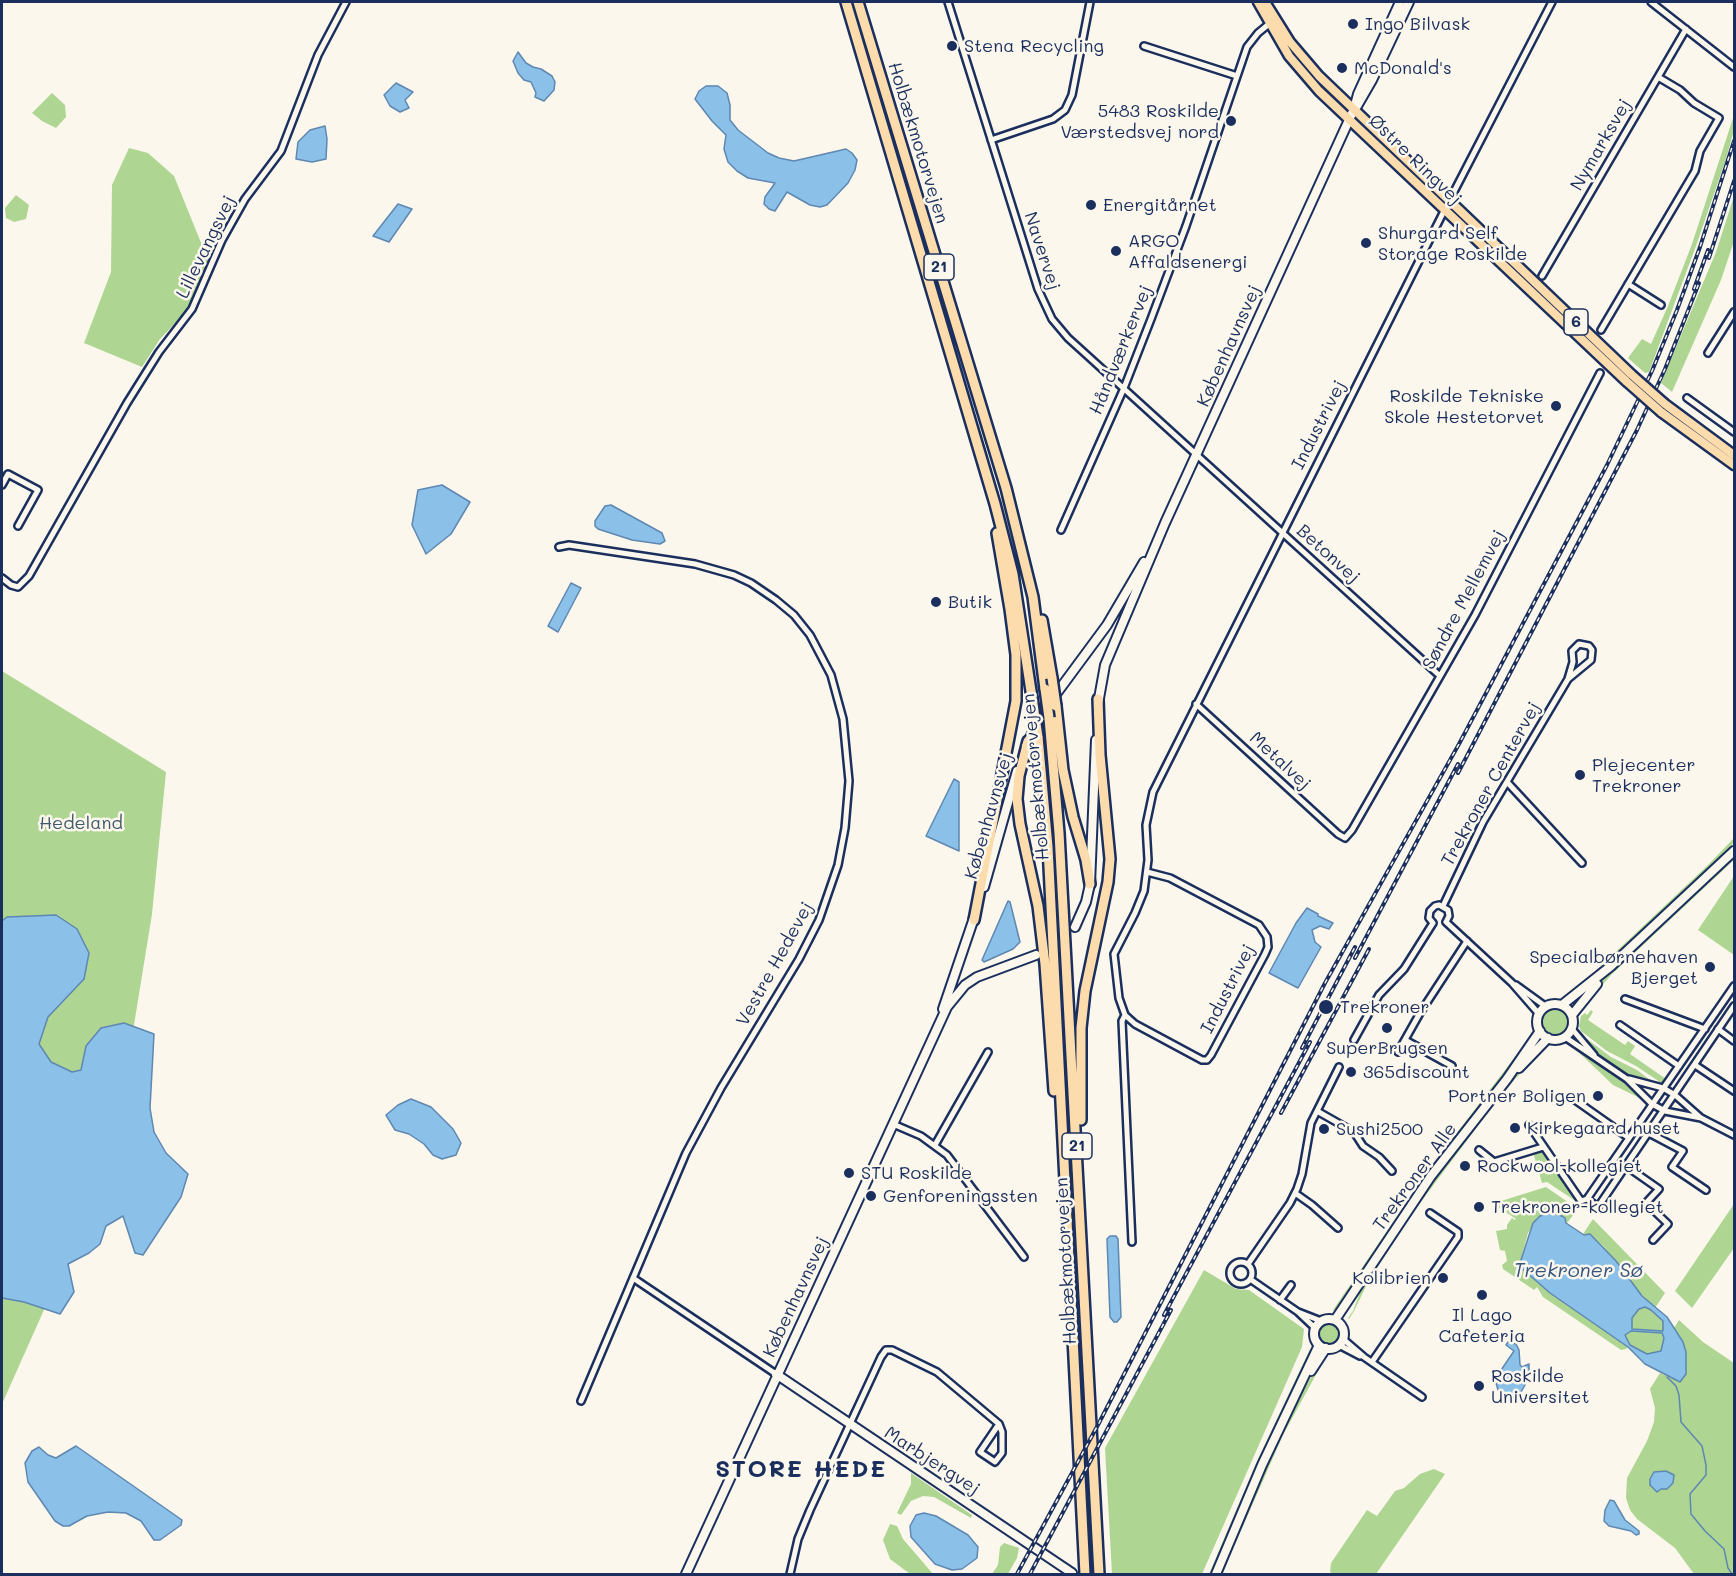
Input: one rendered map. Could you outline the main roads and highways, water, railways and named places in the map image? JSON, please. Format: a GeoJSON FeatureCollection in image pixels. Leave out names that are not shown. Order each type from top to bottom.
{"type":"FeatureCollection","features":[{"type":"Feature","properties":{"kind":"highway","name":"Holbækmotorvejen"},"geometry":{"type":"LineString","coordinates":[[846,2],[995,504],[1013,574],[1033,704],[1048,848],[1085,1575]]}},
{"type":"Feature","properties":{"kind":"highway","name":"Holbækmotorvejen"},"geometry":{"type":"LineString","coordinates":[[858,2],[1006,488],[1033,597],[1049,718],[1059,832],[1099,1575]]}},
{"type":"Feature","properties":{"kind":"highway"},"geometry":{"type":"LineString","coordinates":[[974,920],[1016,701],[1016,655],[995,504]]}},
{"type":"Feature","properties":{"kind":"highway"},"geometry":{"type":"LineString","coordinates":[[1018,534],[1029,561],[1052,678],[1063,770],[1090,884]]}},
{"type":"Feature","properties":{"kind":"highway"},"geometry":{"type":"LineString","coordinates":[[1077,1155],[1081,1116],[1081,1028],[1085,991],[1108,882],[1110,858],[1100,755],[1098,699]]}},
{"type":"Feature","properties":{"kind":"highway"},"geometry":{"type":"LineString","coordinates":[[1028,741],[1019,776],[1017,799],[1020,824],[1038,906],[1045,964],[1055,1097],[1063,1145]]}},
{"type":"Feature","properties":{"kind":"main road","name":"Østre Ringvej"},"geometry":{"type":"LineString","coordinates":[[1258,2],[1288,56],[1349,120],[1444,211],[1630,379],[1734,465]]}},
{"type":"Feature","properties":{"kind":"main road","name":"Østre Ringvej"},"geometry":{"type":"LineString","coordinates":[[1265,2],[1290,42],[1305,60],[1630,379]]}},
{"type":"Feature","properties":{"kind":"main road","name":"Københavnsvej"},"geometry":{"type":"LineString","coordinates":[[1354,110],[1358,94],[1400,2]]}},
{"type":"Feature","properties":{"kind":"main road","name":"Københavnsvej"},"geometry":{"type":"LineString","coordinates":[[1075,927],[1086,903],[1090,884],[1098,699],[1105,665],[1162,531],[1349,120],[1363,98],[1409,2]]}},
{"type":"Feature","properties":{"kind":"main road","name":"Østre Ringvej"},"geometry":{"type":"LineString","coordinates":[[1663,408],[1734,455]]}},
{"type":"Feature","properties":{"kind":"main road","name":"Københavnsvej"},"geometry":{"type":"LineString","coordinates":[[934,1033],[974,920],[1018,765],[1028,741],[1042,713],[1107,625],[1162,531]]}},
{"type":"Feature","properties":{"kind":"main road"},"geometry":{"type":"LineString","coordinates":[[1562,1005],[1575,997],[1611,966],[1734,851]]}},
{"type":"Feature","properties":{"kind":"main road","name":"Københavnsvej"},"geometry":{"type":"LineString","coordinates":[[686,1575],[776,1374],[947,1007],[971,981],[988,972],[1036,955]]}},
{"type":"Feature","properties":{"kind":"main road"},"geometry":{"type":"LineString","coordinates":[[1572,1015],[1562,1005],[1545,1006],[1539,1014],[1537,1025],[1548,1038],[1557,1040],[1565,1037],[1572,1029],[1572,1015],[1611,966]]}},
{"type":"Feature","properties":{"kind":"main road","name":"Trekroner Alle"},"geometry":{"type":"LineString","coordinates":[[1337,1322],[1431,1176],[1507,1079],[1540,1031]]}},
{"type":"Feature","properties":{"kind":"main road","name":"Trekroner Alle"},"geometry":{"type":"LineString","coordinates":[[1507,1079],[1548,1038]]}},
{"type":"Feature","properties":{"kind":"main road"},"geometry":{"type":"LineString","coordinates":[[1328,1319],[1337,1322],[1344,1331],[1341,1342],[1322,1346],[1315,1338],[1315,1328],[1321,1321],[1328,1319]]}},
{"type":"Feature","properties":{"kind":"main road"},"geometry":{"type":"LineString","coordinates":[[1216,1575],[1262,1465],[1322,1346]]}},
{"type":"Feature","properties":{"kind":"main road","name":"Marbjergvej"},"geometry":{"type":"LineString","coordinates":[[776,1374],[1072,1573]]}},
{"type":"Feature","properties":{"kind":"water"},"geometry":{"type":"Polygon","coordinates":[[[518,52],[526,63],[552,76],[555,82],[554,90],[544,101],[535,97],[536,93],[531,82],[524,80],[518,73],[513,61],[518,52]]]}},
{"type":"Feature","properties":{"kind":"water"},"geometry":{"type":"Polygon","coordinates":[[[396,83],[413,92],[405,100],[409,108],[400,112],[390,106],[384,95],[396,83]]]}},
{"type":"Feature","properties":{"kind":"water"},"geometry":{"type":"Polygon","coordinates":[[[706,86],[718,86],[727,93],[730,120],[738,130],[768,153],[794,161],[846,149],[852,153],[857,160],[848,183],[827,205],[820,207],[810,205],[787,192],[775,211],[769,209],[764,204],[765,197],[775,183],[748,178],[728,162],[724,149],[726,135],[695,99],[699,91],[706,86]]]}},
{"type":"Feature","properties":{"kind":"water"},"geometry":{"type":"Polygon","coordinates":[[[325,126],[326,159],[312,162],[296,159],[298,142],[310,130],[325,126]]]}},
{"type":"Feature","properties":{"kind":"water"},"geometry":{"type":"Polygon","coordinates":[[[398,204],[412,209],[389,242],[373,236],[398,204]]]}},
{"type":"Feature","properties":{"kind":"water"},"geometry":{"type":"Polygon","coordinates":[[[442,485],[470,502],[451,534],[426,554],[412,525],[418,490],[442,485]]]}},
{"type":"Feature","properties":{"kind":"water"},"geometry":{"type":"Polygon","coordinates":[[[611,505],[662,533],[665,541],[660,544],[632,540],[598,529],[595,521],[605,506],[611,505]]]}},
{"type":"Feature","properties":{"kind":"water"},"geometry":{"type":"Polygon","coordinates":[[[571,583],[581,588],[558,632],[548,626],[571,583]]]}},
{"type":"Feature","properties":{"kind":"water"},"geometry":{"type":"Polygon","coordinates":[[[954,779],[959,782],[959,851],[926,836],[954,779]]]}},
{"type":"Feature","properties":{"kind":"water"},"geometry":{"type":"Polygon","coordinates":[[[1008,901],[1020,942],[1013,949],[984,962],[982,960],[1008,901]]]}},
{"type":"Feature","properties":{"kind":"water"},"geometry":{"type":"Polygon","coordinates":[[[1307,908],[1333,923],[1329,929],[1320,926],[1312,930],[1315,942],[1321,947],[1298,988],[1269,973],[1296,923],[1307,908]]]}},
{"type":"Feature","properties":{"kind":"water"},"geometry":{"type":"Polygon","coordinates":[[[56,915],[77,929],[89,953],[84,979],[48,1017],[39,1044],[51,1062],[72,1072],[81,1070],[86,1046],[101,1028],[124,1023],[154,1034],[150,1108],[154,1132],[166,1153],[188,1174],[181,1197],[143,1255],[135,1253],[123,1216],[106,1226],[100,1244],[89,1253],[68,1264],[74,1292],[60,1314],[24,1302],[2,1298],[2,921],[7,917],[56,915]]]}},
{"type":"Feature","properties":{"kind":"water"},"geometry":{"type":"Polygon","coordinates":[[[411,1099],[431,1107],[453,1129],[461,1143],[456,1155],[442,1159],[433,1155],[424,1144],[409,1134],[395,1130],[386,1115],[398,1105],[411,1099]]]}},
{"type":"Feature","properties":{"kind":"water","name":"Trekroner Sø"},"geometry":{"type":"Polygon","coordinates":[[[1551,1213],[1562,1216],[1566,1223],[1584,1235],[1590,1234],[1616,1261],[1642,1296],[1667,1317],[1683,1342],[1686,1352],[1686,1374],[1680,1382],[1645,1364],[1628,1347],[1550,1293],[1519,1266],[1533,1223],[1540,1216],[1551,1213]],[[1645,1307],[1639,1309],[1632,1318],[1632,1329],[1663,1331],[1663,1321],[1645,1307]],[[1631,1331],[1625,1335],[1630,1345],[1647,1354],[1661,1351],[1664,1338],[1662,1333],[1631,1331]]]}},
{"type":"Feature","properties":{"kind":"water"},"geometry":{"type":"Polygon","coordinates":[[[1110,1236],[1116,1236],[1118,1239],[1121,1317],[1117,1322],[1110,1317],[1107,1239],[1110,1236]]]}},
{"type":"Feature","properties":{"kind":"water"},"geometry":{"type":"Polygon","coordinates":[[[1508,1342],[1516,1344],[1519,1350],[1520,1365],[1522,1367],[1529,1364],[1529,1370],[1521,1392],[1507,1397],[1498,1390],[1495,1379],[1514,1351],[1506,1345],[1508,1342]]]}},
{"type":"Feature","properties":{"kind":"water"},"geometry":{"type":"Polygon","coordinates":[[[76,1446],[182,1520],[181,1525],[160,1540],[154,1540],[141,1521],[126,1513],[108,1512],[87,1516],[69,1526],[63,1526],[55,1521],[28,1482],[25,1463],[32,1451],[39,1447],[48,1455],[56,1458],[76,1446]]]}},
{"type":"Feature","properties":{"kind":"water"},"geometry":{"type":"Polygon","coordinates":[[[1666,1471],[1674,1475],[1673,1483],[1667,1489],[1657,1492],[1650,1485],[1650,1479],[1654,1472],[1666,1471]]]}},
{"type":"Feature","properties":{"kind":"water"},"geometry":{"type":"Polygon","coordinates":[[[1610,1500],[1614,1501],[1625,1520],[1639,1531],[1639,1534],[1609,1526],[1604,1521],[1605,1510],[1610,1500]]]}},
{"type":"Feature","properties":{"kind":"water"},"geometry":{"type":"Polygon","coordinates":[[[924,1513],[936,1516],[968,1535],[978,1547],[977,1558],[962,1569],[952,1570],[935,1564],[911,1537],[910,1526],[916,1515],[924,1513]]]}},
{"type":"Feature","properties":{"kind":"waterway"},"geometry":{"type":"LineString","coordinates":[[1667,1377],[1676,1386],[1679,1395],[1681,1422],[1702,1446],[1706,1465],[1706,1475],[1690,1494],[1691,1514],[1724,1549],[1728,1568],[1732,1574]]}},
{"type":"Feature","properties":{"kind":"railway"},"geometry":{"type":"LineString","coordinates":[[1017,1574],[1099,1423],[1325,983],[1459,744],[1607,465],[1652,371],[1677,310],[1734,141]]}},
{"type":"Feature","properties":{"kind":"railway"},"geometry":{"type":"LineString","coordinates":[[1709,258],[1734,181]]}},
{"type":"Feature","properties":{"kind":"railway"},"geometry":{"type":"LineString","coordinates":[[1694,289],[1708,250]]}},
{"type":"Feature","properties":{"kind":"railway"},"geometry":{"type":"LineString","coordinates":[[1458,773],[1637,430],[1665,369],[1699,283]]}},
{"type":"Feature","properties":{"kind":"railway"},"geometry":{"type":"LineString","coordinates":[[1355,958],[1458,764]]}},
{"type":"Feature","properties":{"kind":"railway"},"geometry":{"type":"LineString","coordinates":[[1302,1048],[1355,947]]}},
{"type":"Feature","properties":{"kind":"railway"},"geometry":{"type":"LineString","coordinates":[[1281,1113],[1369,949]]}},
{"type":"Feature","properties":{"kind":"railway"},"geometry":{"type":"LineString","coordinates":[[1164,1315],[1310,1042]]}},
{"type":"Feature","properties":{"kind":"railway"},"geometry":{"type":"LineString","coordinates":[[1030,1574],[1171,1310]]}},
{"type":"Feature","properties":{"kind":"place","name":"Ingo Bilvask"},"geometry":{"type":"Point","coordinates":[1353,24]}},
{"type":"Feature","properties":{"kind":"place","name":"Stena Recycling"},"geometry":{"type":"Point","coordinates":[952,46]}},
{"type":"Feature","properties":{"kind":"place","name":"McDonald's"},"geometry":{"type":"Point","coordinates":[1342,68]}},
{"type":"Feature","properties":{"kind":"place","name":"5483 Roskilde Værstedsvej nord"},"geometry":{"type":"Point","coordinates":[1231,121]}},
{"type":"Feature","properties":{"kind":"place","name":"Energitårnet"},"geometry":{"type":"Point","coordinates":[1091,205]}},
{"type":"Feature","properties":{"kind":"place","name":"Shurgard Self Storage Roskilde"},"geometry":{"type":"Point","coordinates":[1366,243]}},
{"type":"Feature","properties":{"kind":"place","name":"ARGO Affaldsenergi"},"geometry":{"type":"Point","coordinates":[1116,251]}},
{"type":"Feature","properties":{"kind":"place","name":"Roskilde Tekniske Skole Hestetorvet"},"geometry":{"type":"Point","coordinates":[1556,406]}},
{"type":"Feature","properties":{"kind":"place","name":"Butik"},"geometry":{"type":"Point","coordinates":[936,602]}},
{"type":"Feature","properties":{"kind":"place","name":"Plejecenter Trekroner"},"geometry":{"type":"Point","coordinates":[1580,775]}},
{"type":"Feature","properties":{"kind":"place","name":"Specialbørnehaven Bjerget"},"geometry":{"type":"Point","coordinates":[1710,967]}},
{"type":"Feature","properties":{"kind":"place","name":"Trekroner"},"geometry":{"type":"Point","coordinates":[1326,1007]}},
{"type":"Feature","properties":{"kind":"place","name":"SuperBrugsen"},"geometry":{"type":"Point","coordinates":[1387,1028]}},
{"type":"Feature","properties":{"kind":"place","name":"365discount"},"geometry":{"type":"Point","coordinates":[1351,1072]}},
{"type":"Feature","properties":{"kind":"place","name":"Portner Boligen"},"geometry":{"type":"Point","coordinates":[1598,1096]}},
{"type":"Feature","properties":{"kind":"place","name":"Kirkegaard huset"},"geometry":{"type":"Point","coordinates":[1515,1128]}},
{"type":"Feature","properties":{"kind":"place","name":"Sushi2500"},"geometry":{"type":"Point","coordinates":[1324,1129]}},
{"type":"Feature","properties":{"kind":"place","name":"Rockwool-kollegiet"},"geometry":{"type":"Point","coordinates":[1465,1166]}},
{"type":"Feature","properties":{"kind":"place","name":"STU Roskilde"},"geometry":{"type":"Point","coordinates":[849,1173]}},
{"type":"Feature","properties":{"kind":"place","name":"Genforeningssten"},"geometry":{"type":"Point","coordinates":[871,1196]}},
{"type":"Feature","properties":{"kind":"place","name":"Trekroner-kollegiet"},"geometry":{"type":"Point","coordinates":[1479,1207]}},
{"type":"Feature","properties":{"kind":"place","name":"Kolibrien"},"geometry":{"type":"Point","coordinates":[1443,1278]}},
{"type":"Feature","properties":{"kind":"place","name":"Il Lago Cafeteria"},"geometry":{"type":"Point","coordinates":[1482,1295]}},
{"type":"Feature","properties":{"kind":"place","name":"Roskilde Universitet"},"geometry":{"type":"Point","coordinates":[1479,1386]}},
{"type":"Feature","properties":{"kind":"district","name":"STORE HEDE"},"geometry":{"type":"Point","coordinates":[801,1470]}},
{"type":"Feature","properties":{"kind":"park label","name":"Hedeland"},"geometry":{"type":"Point","coordinates":[81,823]}}]}
